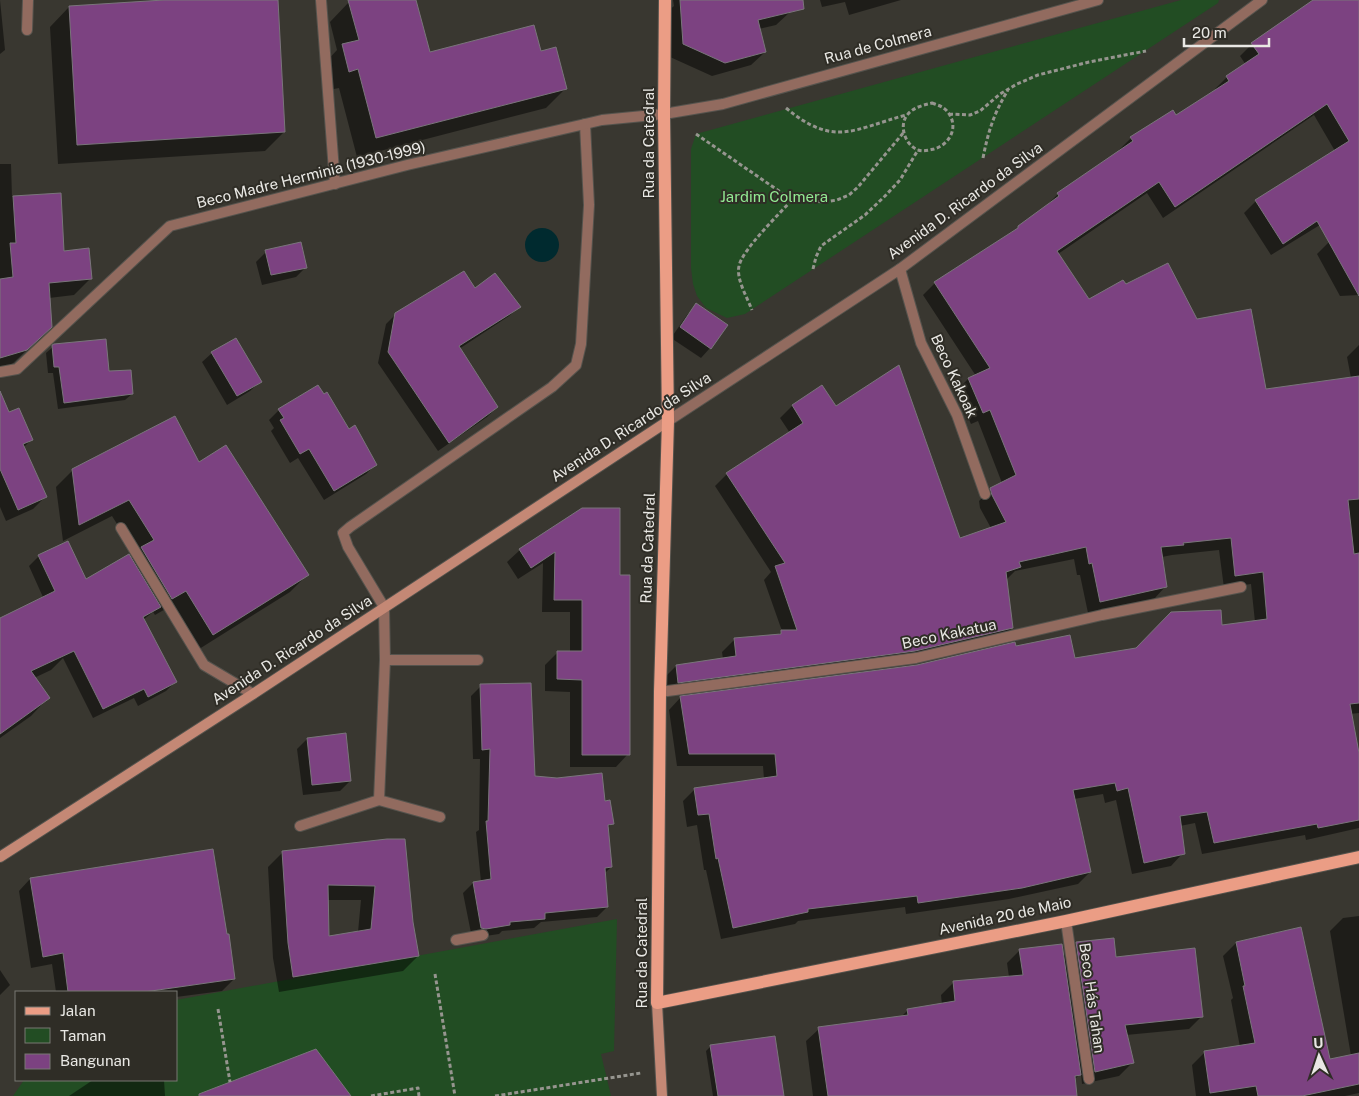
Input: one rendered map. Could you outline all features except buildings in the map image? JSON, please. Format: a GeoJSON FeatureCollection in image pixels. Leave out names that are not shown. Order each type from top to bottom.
{"type":"FeatureCollection","features":[{"type":"Feature","properties":{"kind":"main road","name":"Rua da Catedral"},"geometry":{"type":"LineString","coordinates":[[662,1096],[657,1003],[660,692],[668,421],[664,114],[665,0]]}},
{"type":"Feature","properties":{"kind":"main road","name":"Avenida D. Ricardo da Silva"},"geometry":{"type":"LineString","coordinates":[[0,857],[668,421]]}},
{"type":"Feature","properties":{"kind":"main road","name":"Avenida 20 de Maio"},"geometry":{"type":"LineString","coordinates":[[657,1003],[1066,921],[1359,856]]}},
{"type":"Feature","properties":{"kind":"street"},"geometry":{"type":"LineString","coordinates":[[27,30],[28,0]]}},
{"type":"Feature","properties":{"kind":"street"},"geometry":{"type":"LineString","coordinates":[[321,0],[335,184]]}},
{"type":"Feature","properties":{"kind":"street","name":"Rua de Colmera"},"geometry":{"type":"LineString","coordinates":[[664,114],[723,104],[1098,0]]}},
{"type":"Feature","properties":{"kind":"street","name":"Avenida D. Ricardo da Silva"},"geometry":{"type":"LineString","coordinates":[[668,421],[900,269],[1262,0]]}},
{"type":"Feature","properties":{"kind":"street","name":"Beco Madre Herminia (1930-1999)"},"geometry":{"type":"LineString","coordinates":[[0,372],[17,369],[170,226],[407,165],[602,120],[664,114]]}},
{"type":"Feature","properties":{"kind":"street"},"geometry":{"type":"LineString","coordinates":[[379,800],[385,660],[384,607],[348,548],[343,533],[552,387],[576,365],[581,344],[589,205],[585,124]]}},
{"type":"Feature","properties":{"kind":"street","name":"Beco Kakoak"},"geometry":{"type":"LineString","coordinates":[[900,269],[921,343],[957,415],[985,494]]}},
{"type":"Feature","properties":{"kind":"street"},"geometry":{"type":"LineString","coordinates":[[121,528],[204,665],[252,694]]}},
{"type":"Feature","properties":{"kind":"street","name":"Beco Kakatua"},"geometry":{"type":"LineString","coordinates":[[660,692],[916,658],[1102,615],[1241,587]]}},
{"type":"Feature","properties":{"kind":"street"},"geometry":{"type":"LineString","coordinates":[[385,660],[478,660]]}},
{"type":"Feature","properties":{"kind":"street"},"geometry":{"type":"LineString","coordinates":[[300,826],[379,800],[440,817]]}},
{"type":"Feature","properties":{"kind":"street","name":"Beco Hás Tahan"},"geometry":{"type":"LineString","coordinates":[[1066,921],[1089,1078]]}},
{"type":"Feature","properties":{"kind":"street"},"geometry":{"type":"LineString","coordinates":[[456,940],[483,935]]}},
{"type":"Feature","properties":{"kind":"path"},"geometry":{"type":"LineString","coordinates":[[949,114],[970,115],[980,111],[1017,84],[1038,76],[1089,62],[1146,51]]}},
{"type":"Feature","properties":{"kind":"path"},"geometry":{"type":"LineString","coordinates":[[983,158],[988,130],[996,109],[1008,90]]}},
{"type":"Feature","properties":{"kind":"path"},"geometry":{"type":"LineString","coordinates":[[786,108],[800,120],[819,130],[840,133],[856,131],[873,124],[907,115],[919,106],[932,103],[944,108],[949,114],[953,133],[948,141],[940,147],[927,151],[918,150],[905,137],[902,127],[907,115]]}},
{"type":"Feature","properties":{"kind":"path"},"geometry":{"type":"LineString","coordinates":[[696,134],[792,200],[825,202],[849,195],[858,187],[904,131]]}},
{"type":"Feature","properties":{"kind":"path"},"geometry":{"type":"LineString","coordinates":[[814,269],[816,257],[821,246],[865,215],[885,196],[900,180],[918,150]]}},
{"type":"Feature","properties":{"kind":"path"},"geometry":{"type":"LineString","coordinates":[[752,310],[739,274],[739,265],[742,257],[759,236],[792,200]]}},
{"type":"Feature","properties":{"kind":"path"},"geometry":{"type":"LineString","coordinates":[[435,974],[455,1096]]}},
{"type":"Feature","properties":{"kind":"path"},"geometry":{"type":"LineString","coordinates":[[218,1009],[230,1082]]}},
{"type":"Feature","properties":{"kind":"path"},"geometry":{"type":"LineString","coordinates":[[495,1096],[661,1069]]}},
{"type":"Feature","properties":{"kind":"path"},"geometry":{"type":"LineString","coordinates":[[371,1096],[418,1088],[419,1096]]}},
{"type":"Feature","properties":{"kind":"green space","name":"Jardim Colmera"},"geometry":{"type":"Polygon","coordinates":[[[1181,0],[1219,0],[1218,3],[745,314],[727,318],[706,308],[697,296],[691,268],[691,149],[696,134],[1181,0]]]}},
{"type":"Feature","properties":{"kind":"green space"},"geometry":{"type":"Polygon","coordinates":[[[617,919],[614,1051],[601,1054],[611,1096],[13,1096],[23,1081],[178,1081],[178,1000],[617,919]]]}},
{"type":"Feature","properties":{"kind":"water"},"geometry":{"type":"Polygon","coordinates":[[[542,228],[549,229],[554,233],[558,238],[558,252],[554,257],[549,261],[542,262],[535,261],[530,257],[526,252],[525,245],[526,238],[530,233],[535,229],[542,228]]]}}]}
